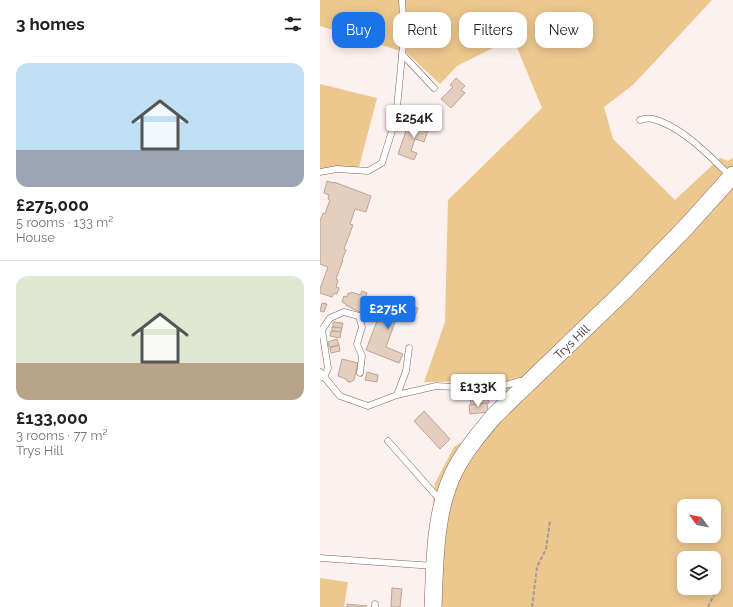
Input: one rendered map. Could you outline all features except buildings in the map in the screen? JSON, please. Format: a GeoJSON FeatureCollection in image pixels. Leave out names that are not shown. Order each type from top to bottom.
{"type":"FeatureCollection","features":[{"type":"Feature","properties":{"kind":"main road","name":"Trys Hill"},"geometry":{"type":"LineString","coordinates":[[433,607],[437,533],[444,504],[449,485],[475,438],[494,416],[625,290],[687,226],[732,176]]}},
{"type":"Feature","properties":{"kind":"lane"},"geometry":{"type":"LineString","coordinates":[[320,172],[337,169],[368,171],[382,163],[396,118],[404,34],[402,0]]}},
{"type":"Feature","properties":{"kind":"lane"},"geometry":{"type":"LineString","coordinates":[[402,54],[434,88]]}},
{"type":"Feature","properties":{"kind":"lane"},"geometry":{"type":"LineString","coordinates":[[396,112],[415,114],[431,110]]}},
{"type":"Feature","properties":{"kind":"lane"},"geometry":{"type":"LineString","coordinates":[[640,120],[652,119],[673,128],[705,151],[732,176]]}},
{"type":"Feature","properties":{"kind":"lane"},"geometry":{"type":"LineString","coordinates":[[360,373],[362,356],[357,344],[362,327],[359,316],[344,312],[330,318],[322,330],[328,368],[321,375],[340,396],[368,406],[397,395],[436,386],[491,389],[520,381],[529,382]]}},
{"type":"Feature","properties":{"kind":"lane"},"geometry":{"type":"LineString","coordinates":[[397,395],[406,371],[409,348]]}},
{"type":"Feature","properties":{"kind":"lane"},"geometry":{"type":"LineString","coordinates":[[388,441],[444,504]]}},
{"type":"Feature","properties":{"kind":"lane"},"geometry":{"type":"LineString","coordinates":[[320,558],[435,566]]}},
{"type":"Feature","properties":{"kind":"path"},"geometry":{"type":"LineString","coordinates":[[532,607],[537,567],[546,549],[550,520]]}},
{"type":"Feature","properties":{"kind":"path"},"geometry":{"type":"LineString","coordinates":[[708,607],[714,595]]}},
{"type":"Feature","properties":{"kind":"shaded area"},"geometry":{"type":"Polygon","coordinates":[[[320,0],[712,0],[633,85],[604,107],[613,139],[675,200],[720,158],[728,161],[733,158],[733,607],[424,607],[435,483],[454,447],[500,418],[500,381],[424,382],[445,322],[448,200],[542,108],[517,48],[527,48],[527,12],[459,12],[459,48],[493,48],[457,66],[440,84],[407,53],[385,46],[385,12],[332,12],[332,30],[320,26],[320,0]]]}},
{"type":"Feature","properties":{"kind":"shaded area"},"geometry":{"type":"Polygon","coordinates":[[[320,84],[377,98],[358,171],[320,172],[320,84]]]}},
{"type":"Feature","properties":{"kind":"shaded area"},"geometry":{"type":"Polygon","coordinates":[[[320,578],[348,582],[344,607],[320,607],[320,578]]]}}]}
